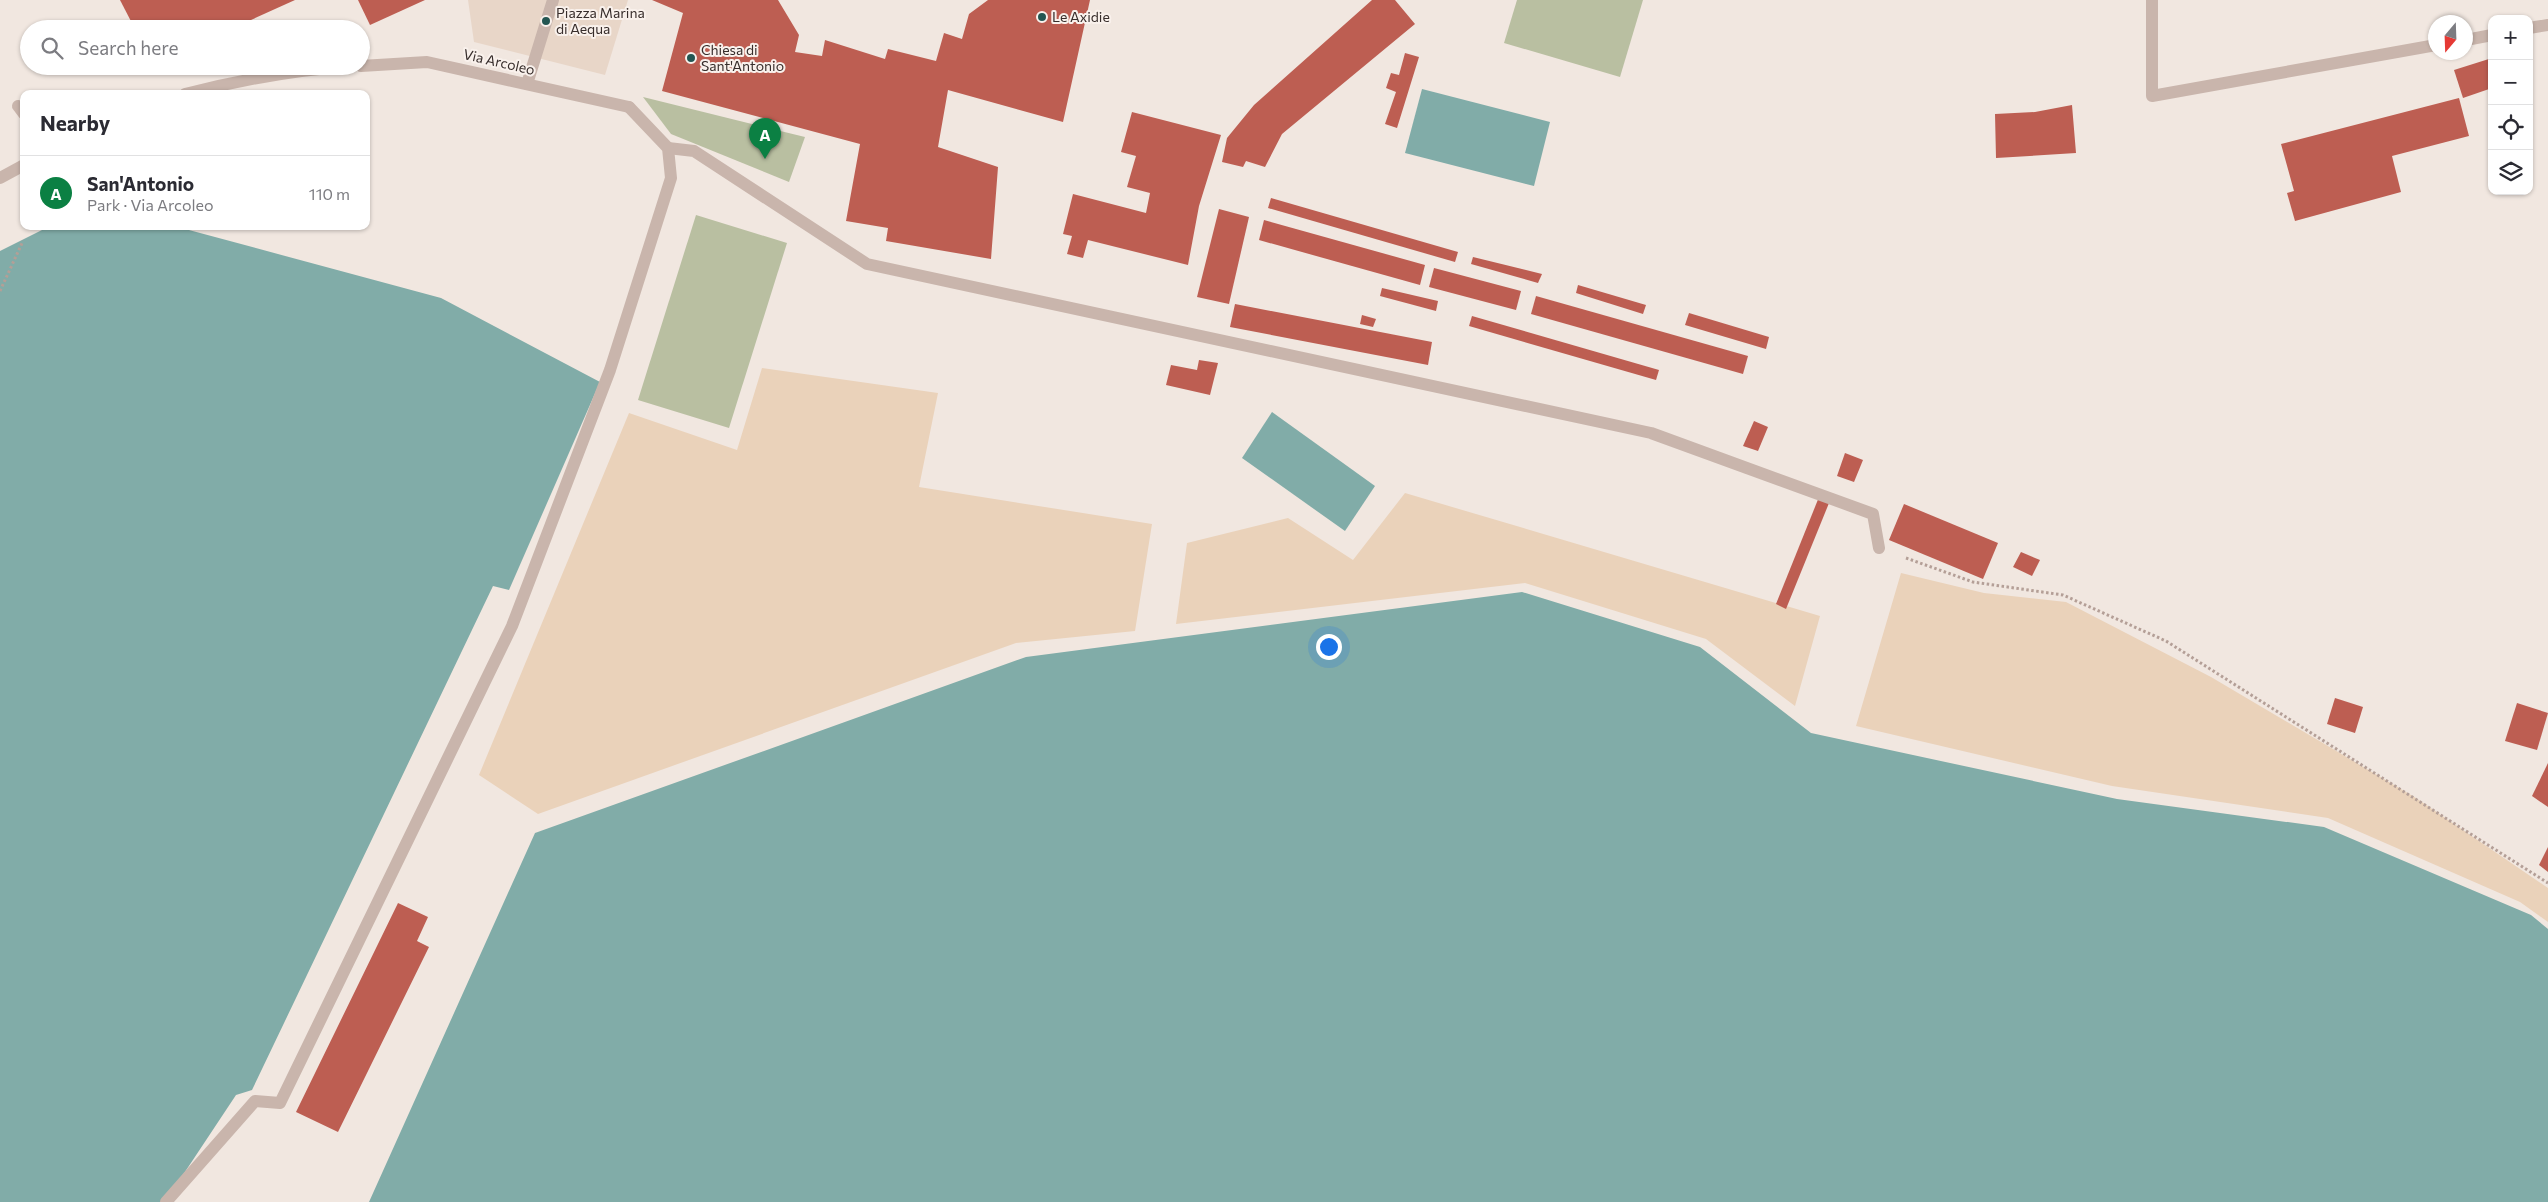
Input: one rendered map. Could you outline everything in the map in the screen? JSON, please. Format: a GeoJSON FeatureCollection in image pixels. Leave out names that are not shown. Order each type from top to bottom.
{"type":"FeatureCollection","features":[{"type":"Feature","properties":{"kind":"street"},"geometry":{"type":"LineString","coordinates":[[527,84],[552,0]]}},
{"type":"Feature","properties":{"kind":"street"},"geometry":{"type":"LineString","coordinates":[[2152,0],[2152,96],[2428,46]]}},
{"type":"Feature","properties":{"kind":"street"},"geometry":{"type":"LineString","coordinates":[[2533,27],[2548,25]]}},
{"type":"Feature","properties":{"kind":"street"},"geometry":{"type":"LineString","coordinates":[[2473,39],[2488,36]]}},
{"type":"Feature","properties":{"kind":"street","name":"Via Arcoleo"},"geometry":{"type":"LineString","coordinates":[[370,65],[428,62],[628,107],[668,148]]}},
{"type":"Feature","properties":{"kind":"street"},"geometry":{"type":"LineString","coordinates":[[205,90],[280,75]]}},
{"type":"Feature","properties":{"kind":"street"},"geometry":{"type":"LineString","coordinates":[[166,1202],[255,1101],[280,1103],[512,626],[610,370],[671,178],[668,148],[694,151],[867,264],[1650,433],[1873,514],[1879,548]]}},
{"type":"Feature","properties":{"kind":"street"},"geometry":{"type":"LineString","coordinates":[[0,178],[20,167]]}},
{"type":"Feature","properties":{"kind":"path"},"geometry":{"type":"LineString","coordinates":[[0,291],[23,242]]}},
{"type":"Feature","properties":{"kind":"path"},"geometry":{"type":"LineString","coordinates":[[1879,548],[1973,582],[2063,595],[2166,641],[2548,882]]}},
{"type":"Feature","properties":{"kind":"green space"},"geometry":{"type":"Polygon","coordinates":[[[1517,0],[1643,0],[1620,77],[1504,43],[1517,0]]]}},
{"type":"Feature","properties":{"kind":"green space"},"geometry":{"type":"Polygon","coordinates":[[[643,97],[805,137],[789,182],[671,134],[643,97]]]}},
{"type":"Feature","properties":{"kind":"green space"},"geometry":{"type":"Polygon","coordinates":[[[696,215],[787,243],[729,428],[638,400],[696,215]]]}},
{"type":"Feature","properties":{"kind":"sand"},"geometry":{"type":"Polygon","coordinates":[[[762,368],[938,393],[919,487],[1152,524],[1135,631],[1016,643],[538,814],[479,775],[629,413],[737,450],[762,368]]]}},
{"type":"Feature","properties":{"kind":"sand"},"geometry":{"type":"Polygon","coordinates":[[[1405,493],[1820,616],[1795,706],[1706,639],[1525,583],[1176,624],[1187,543],[1288,518],[1353,560],[1405,493]]]}},
{"type":"Feature","properties":{"kind":"sand"},"geometry":{"type":"Polygon","coordinates":[[[1901,573],[1984,593],[2066,602],[2211,677],[2416,798],[2548,888],[2548,922],[2520,902],[2328,818],[2112,786],[1856,726],[1901,573]]]}},
{"type":"Feature","properties":{"kind":"shaded area","name":"Piazza Marina di Aequa"},"geometry":{"type":"Polygon","coordinates":[[[468,0],[628,0],[605,75],[474,42],[468,0]]]}},
{"type":"Feature","properties":{"kind":"water"},"geometry":{"type":"Polygon","coordinates":[[[1422,89],[1550,122],[1534,186],[1405,153],[1422,89]]]}},
{"type":"Feature","properties":{"kind":"water"},"geometry":{"type":"Polygon","coordinates":[[[42,230],[189,230],[441,298],[600,382],[509,590],[493,586],[252,1090],[236,1095],[165,1202],[0,1202],[0,251],[42,230]]]}},
{"type":"Feature","properties":{"kind":"water"},"geometry":{"type":"Polygon","coordinates":[[[1272,412],[1375,486],[1345,531],[1242,458],[1272,412]]]}},
{"type":"Feature","properties":{"kind":"water"},"geometry":{"type":"Polygon","coordinates":[[[1522,592],[1700,647],[1811,733],[2117,799],[2324,827],[2531,915],[2548,929],[2548,1202],[369,1202],[535,833],[1026,657],[1522,592]]]}},
{"type":"Feature","properties":{"kind":"building"},"geometry":{"type":"Polygon","coordinates":[[[120,0],[295,0],[251,20],[130,20],[120,0]]]}},
{"type":"Feature","properties":{"kind":"building"},"geometry":{"type":"Polygon","coordinates":[[[358,0],[425,0],[370,25],[370,20],[368,20],[358,0]]]}},
{"type":"Feature","properties":{"kind":"building"},"geometry":{"type":"Polygon","coordinates":[[[652,0],[778,0],[799,35],[795,52],[822,56],[825,40],[885,59],[888,49],[936,61],[944,33],[962,39],[969,14],[988,0],[1090,0],[1063,122],[948,90],[938,147],[998,167],[991,259],[886,241],[888,228],[846,221],[860,144],[662,91],[683,13],[652,0]]]}},
{"type":"Feature","properties":{"kind":"building"},"geometry":{"type":"Polygon","coordinates":[[[1372,0],[1395,0],[1415,24],[1282,134],[1265,167],[1246,161],[1243,167],[1222,162],[1227,138],[1254,105],[1372,0]]]}},
{"type":"Feature","properties":{"kind":"building"},"geometry":{"type":"Polygon","coordinates":[[[1405,53],[1419,57],[1397,128],[1385,124],[1396,92],[1386,88],[1391,73],[1399,75],[1405,53]]]}},
{"type":"Feature","properties":{"kind":"building"},"geometry":{"type":"Polygon","coordinates":[[[2488,59],[2488,89],[2463,98],[2454,70],[2488,59]]]}},
{"type":"Feature","properties":{"kind":"building"},"geometry":{"type":"Polygon","coordinates":[[[2459,98],[2469,136],[2392,156],[2401,192],[2295,221],[2287,193],[2294,191],[2281,144],[2459,98]]]}},
{"type":"Feature","properties":{"kind":"building"},"geometry":{"type":"Polygon","coordinates":[[[2072,105],[2076,153],[1996,158],[1995,114],[2035,112],[2072,105]]]}},
{"type":"Feature","properties":{"kind":"building"},"geometry":{"type":"Polygon","coordinates":[[[1132,112],[1221,135],[1199,206],[1188,265],[1088,240],[1083,258],[1067,254],[1072,236],[1063,234],[1073,194],[1146,213],[1150,193],[1127,187],[1136,156],[1121,152],[1132,112]]]}},
{"type":"Feature","properties":{"kind":"building"},"geometry":{"type":"Polygon","coordinates":[[[1271,198],[1458,252],[1455,262],[1268,208],[1271,198]]]}},
{"type":"Feature","properties":{"kind":"building"},"geometry":{"type":"Polygon","coordinates":[[[1219,209],[1249,217],[1229,304],[1197,297],[1219,209]]]}},
{"type":"Feature","properties":{"kind":"building"},"geometry":{"type":"Polygon","coordinates":[[[1264,220],[1425,265],[1420,285],[1259,240],[1264,220]]]}},
{"type":"Feature","properties":{"kind":"building"},"geometry":{"type":"Polygon","coordinates":[[[1473,257],[1542,274],[1538,283],[1471,264],[1473,257]]]}},
{"type":"Feature","properties":{"kind":"building"},"geometry":{"type":"Polygon","coordinates":[[[1434,268],[1521,291],[1516,310],[1429,287],[1434,268]]]}},
{"type":"Feature","properties":{"kind":"building"},"geometry":{"type":"Polygon","coordinates":[[[1578,285],[1646,305],[1643,314],[1576,293],[1578,285]]]}},
{"type":"Feature","properties":{"kind":"building"},"geometry":{"type":"Polygon","coordinates":[[[1382,288],[1438,301],[1436,311],[1380,296],[1382,288]]]}},
{"type":"Feature","properties":{"kind":"building"},"geometry":{"type":"Polygon","coordinates":[[[1536,296],[1748,356],[1743,374],[1531,314],[1536,296]]]}},
{"type":"Feature","properties":{"kind":"building"},"geometry":{"type":"Polygon","coordinates":[[[1235,304],[1432,342],[1428,365],[1230,327],[1235,304]]]}},
{"type":"Feature","properties":{"kind":"building"},"geometry":{"type":"Polygon","coordinates":[[[1689,313],[1769,337],[1766,349],[1685,325],[1689,313]]]}},
{"type":"Feature","properties":{"kind":"building"},"geometry":{"type":"Polygon","coordinates":[[[1362,315],[1376,319],[1373,327],[1360,324],[1362,315]]]}},
{"type":"Feature","properties":{"kind":"building"},"geometry":{"type":"Polygon","coordinates":[[[1472,316],[1659,370],[1656,380],[1469,326],[1472,316]]]}},
{"type":"Feature","properties":{"kind":"building"},"geometry":{"type":"Polygon","coordinates":[[[1199,360],[1218,363],[1210,395],[1166,385],[1171,365],[1197,370],[1199,360]]]}},
{"type":"Feature","properties":{"kind":"building"},"geometry":{"type":"Polygon","coordinates":[[[1754,421],[1768,427],[1758,451],[1743,446],[1754,421]]]}},
{"type":"Feature","properties":{"kind":"building"},"geometry":{"type":"Polygon","coordinates":[[[1845,453],[1863,460],[1854,482],[1837,476],[1845,453]]]}},
{"type":"Feature","properties":{"kind":"building"},"geometry":{"type":"Polygon","coordinates":[[[1819,497],[1829,503],[1786,609],[1776,604],[1819,497]]]}},
{"type":"Feature","properties":{"kind":"building"},"geometry":{"type":"Polygon","coordinates":[[[1904,504],[1998,543],[1983,579],[1889,540],[1904,504]]]}},
{"type":"Feature","properties":{"kind":"building"},"geometry":{"type":"Polygon","coordinates":[[[2021,552],[2040,560],[2032,576],[2013,567],[2021,552]]]}},
{"type":"Feature","properties":{"kind":"building"},"geometry":{"type":"Polygon","coordinates":[[[2335,698],[2363,707],[2355,733],[2327,724],[2335,698]]]}},
{"type":"Feature","properties":{"kind":"building"},"geometry":{"type":"Polygon","coordinates":[[[2517,703],[2548,713],[2537,750],[2505,741],[2517,703]]]}},
{"type":"Feature","properties":{"kind":"building"},"geometry":{"type":"Polygon","coordinates":[[[2548,763],[2548,807],[2532,796],[2548,763]]]}},
{"type":"Feature","properties":{"kind":"building"},"geometry":{"type":"Polygon","coordinates":[[[2548,847],[2548,872],[2539,865],[2548,847]]]}},
{"type":"Feature","properties":{"kind":"building"},"geometry":{"type":"Polygon","coordinates":[[[398,903],[428,917],[417,941],[429,947],[338,1132],[296,1112],[398,903]]]}},
{"type":"Feature","properties":{"kind":"place","name":"Le Axidie"},"geometry":{"type":"Point","coordinates":[1042,17]}},
{"type":"Feature","properties":{"kind":"place","name":"Piazza Marina di Aequa"},"geometry":{"type":"Point","coordinates":[546,21]}},
{"type":"Feature","properties":{"kind":"place","name":"Chiesa di Sant'Antonio"},"geometry":{"type":"Point","coordinates":[691,58]}},
{"type":"Feature","properties":{"kind":"place","name":"San'Antonio"},"geometry":{"type":"Point","coordinates":[765,159]}}]}
